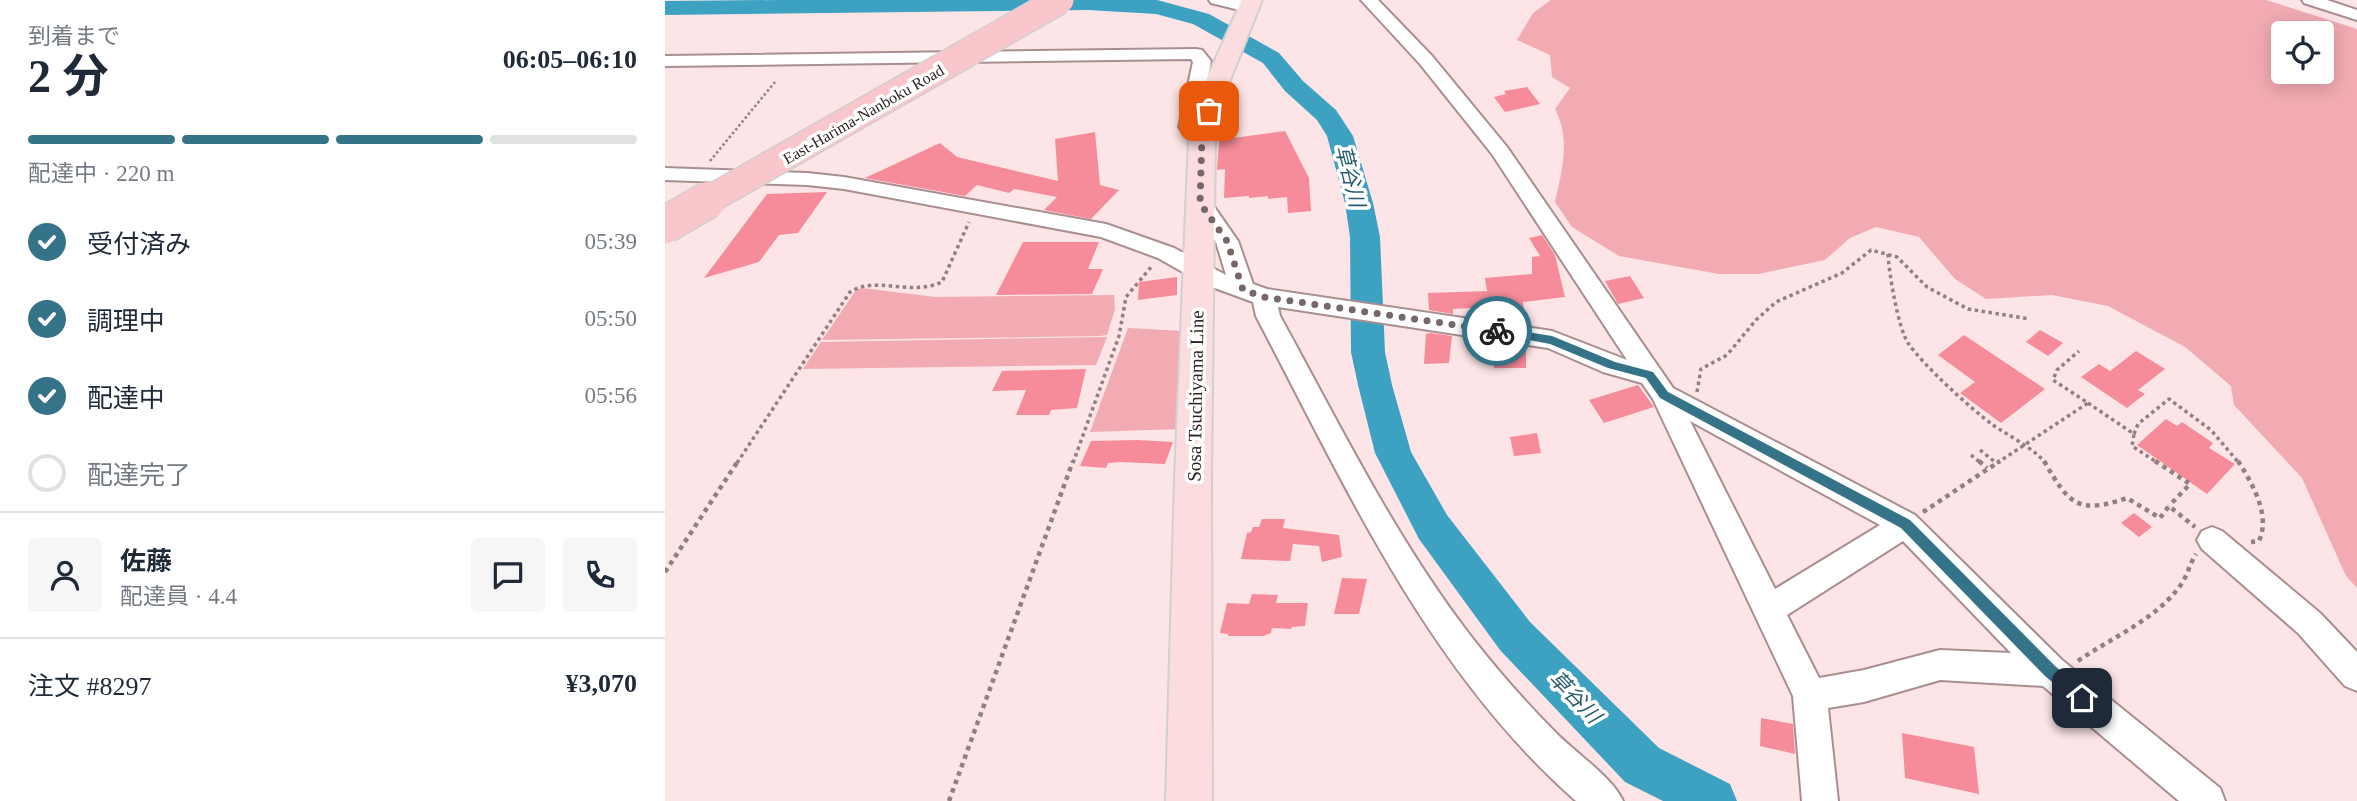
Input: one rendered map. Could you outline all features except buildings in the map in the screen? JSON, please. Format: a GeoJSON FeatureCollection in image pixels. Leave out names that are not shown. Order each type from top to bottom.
{"type":"FeatureCollection","features":[{"type":"Feature","properties":{"kind":"highway","name":"East-Harima-Nanboku Road"},"geometry":{"type":"LineString","coordinates":[[665,214],[1044,0]]}},
{"type":"Feature","properties":{"kind":"highway","name":"East-Harima-Nanboku Road"},"geometry":{"type":"LineString","coordinates":[[665,225],[1059,0]]}},
{"type":"Feature","properties":{"kind":"main road","name":"Sosa Tsuchiyama Line"},"geometry":{"type":"LineString","coordinates":[[1189,801],[1202,137],[1216,85],[1249,7]]}},
{"type":"Feature","properties":{"kind":"street"},"geometry":{"type":"LineString","coordinates":[[1217,0],[1249,7]]}},
{"type":"Feature","properties":{"kind":"street"},"geometry":{"type":"LineString","coordinates":[[1369,0],[1426,60],[1500,151],[1657,385],[1770,609],[1810,695],[1819,792]]}},
{"type":"Feature","properties":{"kind":"street"},"geometry":{"type":"LineString","coordinates":[[2310,0],[2357,15]]}},
{"type":"Feature","properties":{"kind":"street"},"geometry":{"type":"LineString","coordinates":[[665,61],[1196,54],[1202,61],[1189,127],[1202,137]]}},
{"type":"Feature","properties":{"kind":"street"},"geometry":{"type":"LineString","coordinates":[[665,174],[845,183],[1106,231],[1166,253],[1198,272],[1254,293],[1552,340],[1657,385],[1693,411],[1905,524],[2050,671],[2207,801]]}},
{"type":"Feature","properties":{"kind":"street"},"geometry":{"type":"LineString","coordinates":[[1200,203],[1227,241],[1352,471],[1432,610],[1466,657],[1523,724],[1585,786],[1605,801]]}},
{"type":"Feature","properties":{"kind":"street"},"geometry":{"type":"LineString","coordinates":[[1770,609],[1905,524]]}},
{"type":"Feature","properties":{"kind":"street"},"geometry":{"type":"LineString","coordinates":[[2212,540],[2309,623],[2357,675]]}},
{"type":"Feature","properties":{"kind":"street"},"geometry":{"type":"LineString","coordinates":[[1810,695],[1864,686],[1940,665],[2050,671]]}},
{"type":"Feature","properties":{"kind":"path"},"geometry":{"type":"LineString","coordinates":[[697,175],[775,82]]}},
{"type":"Feature","properties":{"kind":"path"},"geometry":{"type":"LineString","coordinates":[[665,572],[850,292],[863,284],[921,290],[942,282],[975,208]]}},
{"type":"Feature","properties":{"kind":"path"},"geometry":{"type":"LineString","coordinates":[[1693,411],[1701,369],[1720,362],[1740,345],[1752,321],[1775,302],[1851,268],[1871,250],[1897,257],[1927,287],[1968,309],[2030,319]]}},
{"type":"Feature","properties":{"kind":"path"},"geometry":{"type":"LineString","coordinates":[[949,801],[1119,336],[1126,297],[1137,281],[1166,253]]}},
{"type":"Feature","properties":{"kind":"path"},"geometry":{"type":"LineString","coordinates":[[1888,254],[1889,274],[1906,341],[1979,413],[1993,425],[2024,443],[2045,463],[2056,484],[2074,502],[2098,508],[2127,498],[2160,518],[2169,506],[2190,484],[2132,446],[2137,424],[2169,399],[2203,421],[2240,461],[2261,510],[2265,530],[2259,541],[2243,543],[2212,540],[2169,506]]}},
{"type":"Feature","properties":{"kind":"path"},"geometry":{"type":"LineString","coordinates":[[2079,351],[2057,370],[2053,380],[2134,434]]}},
{"type":"Feature","properties":{"kind":"path"},"geometry":{"type":"LineString","coordinates":[[1905,524],[2088,403]]}},
{"type":"Feature","properties":{"kind":"path"},"geometry":{"type":"LineString","coordinates":[[1980,450],[1995,462]]}},
{"type":"Feature","properties":{"kind":"path"},"geometry":{"type":"LineString","coordinates":[[1971,455],[1987,468]]}},
{"type":"Feature","properties":{"kind":"path"},"geometry":{"type":"LineString","coordinates":[[2050,671],[2069,667],[2124,634],[2164,604],[2182,584],[2194,556],[2212,540]]}},
{"type":"Feature","properties":{"kind":"shaded area"},"geometry":{"type":"Polygon","coordinates":[[[1551,0],[2266,0],[2332,21],[2271,21],[2271,84],[2334,84],[2334,22],[2357,29],[2357,588],[2346,576],[2302,478],[2234,405],[2231,386],[2185,347],[2108,306],[2052,295],[1986,299],[1955,279],[1919,237],[1876,227],[1850,238],[1825,260],[1758,274],[1719,274],[1619,256],[1572,227],[1555,202],[1564,143],[1555,109],[1570,88],[1552,77],[1550,55],[1517,40],[1533,13],[1551,0]]]}},
{"type":"Feature","properties":{"kind":"shaded area"},"geometry":{"type":"Polygon","coordinates":[[[862,288],[935,297],[1114,295],[1115,309],[1107,335],[1100,336],[822,340],[856,290],[862,288]]]}},
{"type":"Feature","properties":{"kind":"shaded area"},"geometry":{"type":"Polygon","coordinates":[[[1128,328],[1183,331],[1180,429],[1090,432],[1128,328]]]}},
{"type":"Feature","properties":{"kind":"shaded area"},"geometry":{"type":"Polygon","coordinates":[[[1107,337],[1096,365],[803,369],[821,342],[1107,337]]]}},
{"type":"Feature","properties":{"kind":"waterway","name":"草谷川"},"geometry":{"type":"LineString","coordinates":[[665,8],[1088,3],[1157,7],[1201,19],[1271,58],[1294,86],[1327,115],[1340,136],[1359,203],[1365,237],[1368,352],[1375,385],[1393,453],[1433,527],[1515,636],[1642,765],[1713,801]]}},
{"type":"Feature","properties":{"kind":"way so far"},"geometry":{"type":"LineString","coordinates":[[1209,111],[1202,137],[1200,203],[1227,241],[1243,290],[1264,297],[1497,331]]}},
{"type":"Feature","properties":{"kind":"route"},"geometry":{"type":"LineString","coordinates":[[1497,331],[1552,340],[1612,365],[1649,375],[1664,395],[1905,524],[2050,671],[2082,698]]}}]}
